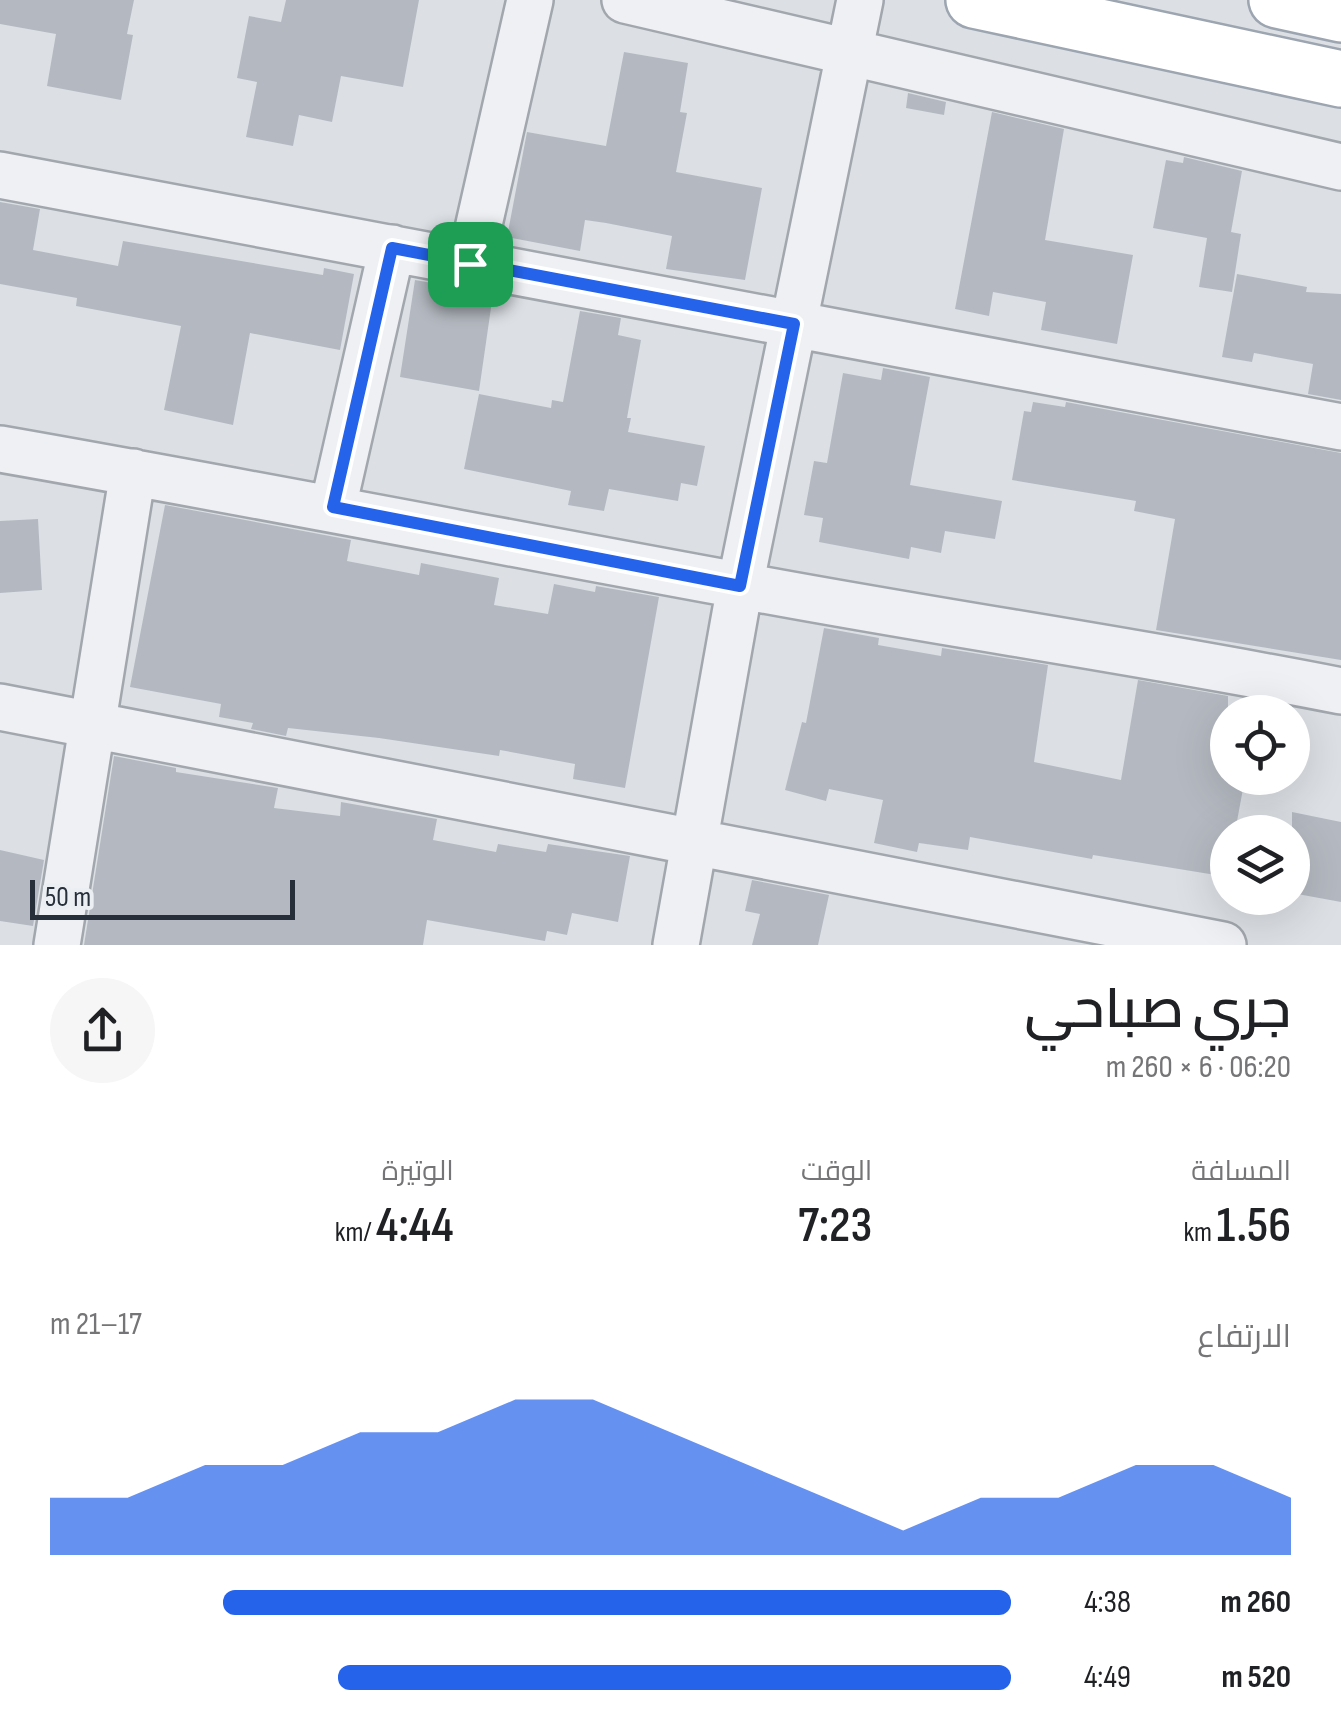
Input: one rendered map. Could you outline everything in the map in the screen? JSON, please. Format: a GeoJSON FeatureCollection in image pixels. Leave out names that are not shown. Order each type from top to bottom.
{"type":"FeatureCollection","features":[{"type":"Feature","properties":{"kind":"main road"},"geometry":{"type":"LineString","coordinates":[[974,0],[1341,79]]}},
{"type":"Feature","properties":{"kind":"main road"},"geometry":{"type":"LineString","coordinates":[[1277,0],[1341,14]]}},
{"type":"Feature","properties":{"kind":"street"},"geometry":{"type":"LineString","coordinates":[[470,264],[530,0]]}},
{"type":"Feature","properties":{"kind":"street"},"geometry":{"type":"LineString","coordinates":[[625,0],[1341,167]]}},
{"type":"Feature","properties":{"kind":"street"},"geometry":{"type":"LineString","coordinates":[[676,945],[740,586],[860,0]]}},
{"type":"Feature","properties":{"kind":"street"},"geometry":{"type":"LineString","coordinates":[[0,175],[1341,427]]}},
{"type":"Feature","properties":{"kind":"street"},"geometry":{"type":"LineString","coordinates":[[333,507],[392,248]]}},
{"type":"Feature","properties":{"kind":"street"},"geometry":{"type":"LineString","coordinates":[[0,449],[333,507],[740,586],[1126,648],[1341,691]]}},
{"type":"Feature","properties":{"kind":"street"},"geometry":{"type":"LineString","coordinates":[[57,945],[132,472]]}},
{"type":"Feature","properties":{"kind":"street"},"geometry":{"type":"LineString","coordinates":[[0,706],[1223,945]]}},
{"type":"Feature","properties":{"kind":"building"},"geometry":{"type":"Polygon","coordinates":[[[0,0],[134,0],[127,34],[133,35],[121,100],[47,86],[56,34],[0,24],[0,0]]]}},
{"type":"Feature","properties":{"kind":"building"},"geometry":{"type":"Polygon","coordinates":[[[286,0],[419,0],[403,87],[341,76],[332,122],[299,115],[293,146],[246,137],[257,82],[237,78],[249,16],[281,22],[286,0]]]}},
{"type":"Feature","properties":{"kind":"building"},"geometry":{"type":"Polygon","coordinates":[[[624,52],[688,63],[680,112],[687,113],[676,172],[762,188],[745,280],[666,269],[672,236],[606,223],[585,220],[580,251],[507,237],[527,132],[606,146],[624,52]]]}},
{"type":"Feature","properties":{"kind":"building"},"geometry":{"type":"Polygon","coordinates":[[[908,93],[946,102],[944,115],[906,108],[908,93]]]}},
{"type":"Feature","properties":{"kind":"building"},"geometry":{"type":"Polygon","coordinates":[[[992,112],[1064,129],[1045,240],[1133,255],[1117,344],[1041,330],[1046,302],[993,292],[989,316],[955,309],[992,112]]]}},
{"type":"Feature","properties":{"kind":"building"},"geometry":{"type":"Polygon","coordinates":[[[1184,157],[1242,171],[1231,232],[1241,234],[1232,292],[1199,287],[1207,238],[1153,228],[1166,160],[1183,163],[1184,157]]]}},
{"type":"Feature","properties":{"kind":"building"},"geometry":{"type":"Polygon","coordinates":[[[0,202],[40,209],[33,250],[118,266],[123,241],[323,275],[324,268],[354,274],[340,350],[250,333],[233,425],[164,410],[181,326],[76,306],[77,298],[0,284],[0,202]]]}},
{"type":"Feature","properties":{"kind":"building"},"geometry":{"type":"Polygon","coordinates":[[[1237,274],[1307,287],[1306,292],[1341,294],[1341,400],[1308,394],[1313,364],[1254,353],[1252,362],[1222,357],[1237,274]]]}},
{"type":"Feature","properties":{"kind":"building"},"geometry":{"type":"Polygon","coordinates":[[[415,280],[493,294],[479,391],[400,377],[415,280]]]}},
{"type":"Feature","properties":{"kind":"building"},"geometry":{"type":"Polygon","coordinates":[[[580,311],[621,318],[618,335],[641,340],[628,432],[705,446],[697,486],[681,483],[678,501],[609,489],[604,511],[568,505],[571,491],[464,469],[479,394],[551,408],[552,400],[563,402],[580,311]]]}},
{"type":"Feature","properties":{"kind":"building"},"geometry":{"type":"Polygon","coordinates":[[[883,368],[930,377],[910,485],[1002,501],[995,539],[945,531],[941,553],[911,547],[909,559],[819,542],[823,518],[804,515],[814,461],[827,463],[843,373],[881,380],[883,368]]]}},
{"type":"Feature","properties":{"kind":"building"},"geometry":{"type":"Polygon","coordinates":[[[1033,402],[1065,407],[1066,402],[1341,453],[1341,660],[1156,630],[1175,519],[1134,511],[1136,501],[1012,480],[1024,411],[1031,412],[1033,402]]]}},
{"type":"Feature","properties":{"kind":"building"},"geometry":{"type":"Polygon","coordinates":[[[165,505],[351,540],[347,561],[419,575],[421,563],[499,578],[494,605],[548,614],[554,584],[595,592],[596,586],[659,597],[625,788],[573,779],[575,764],[500,750],[499,756],[288,728],[286,736],[251,729],[253,723],[219,717],[221,704],[130,687],[165,505]]]}},
{"type":"Feature","properties":{"kind":"building"},"geometry":{"type":"Polygon","coordinates":[[[38,519],[42,590],[0,593],[0,521],[38,519]]]}},
{"type":"Feature","properties":{"kind":"building"},"geometry":{"type":"Polygon","coordinates":[[[824,628],[879,638],[878,645],[941,656],[942,648],[1048,665],[1034,762],[1121,780],[1138,680],[1222,695],[1210,695],[1210,795],[1242,795],[1238,815],[1210,815],[1210,874],[1093,855],[1092,859],[970,837],[968,850],[919,843],[917,852],[874,843],[883,800],[829,789],[826,801],[785,790],[802,722],[806,723],[824,628]]]}},
{"type":"Feature","properties":{"kind":"building"},"geometry":{"type":"Polygon","coordinates":[[[114,756],[176,768],[176,772],[278,788],[274,808],[340,816],[341,802],[437,819],[433,840],[496,852],[498,844],[546,852],[548,844],[630,856],[618,922],[572,913],[567,935],[547,931],[545,941],[427,920],[423,945],[84,945],[114,756]]]}},
{"type":"Feature","properties":{"kind":"building"},"geometry":{"type":"Polygon","coordinates":[[[1310,816],[1341,822],[1341,902],[1310,896],[1310,816]]]}},
{"type":"Feature","properties":{"kind":"building"},"geometry":{"type":"Polygon","coordinates":[[[0,850],[44,860],[33,926],[0,921],[0,850]]]}},
{"type":"Feature","properties":{"kind":"building"},"geometry":{"type":"Polygon","coordinates":[[[752,880],[829,895],[818,945],[752,945],[760,914],[745,911],[752,880]]]}},
{"type":"Feature","properties":{"kind":"route"},"geometry":{"type":"LineString","coordinates":[[392,248],[470,264],[794,324],[740,586],[333,507],[392,248]]}}]}
